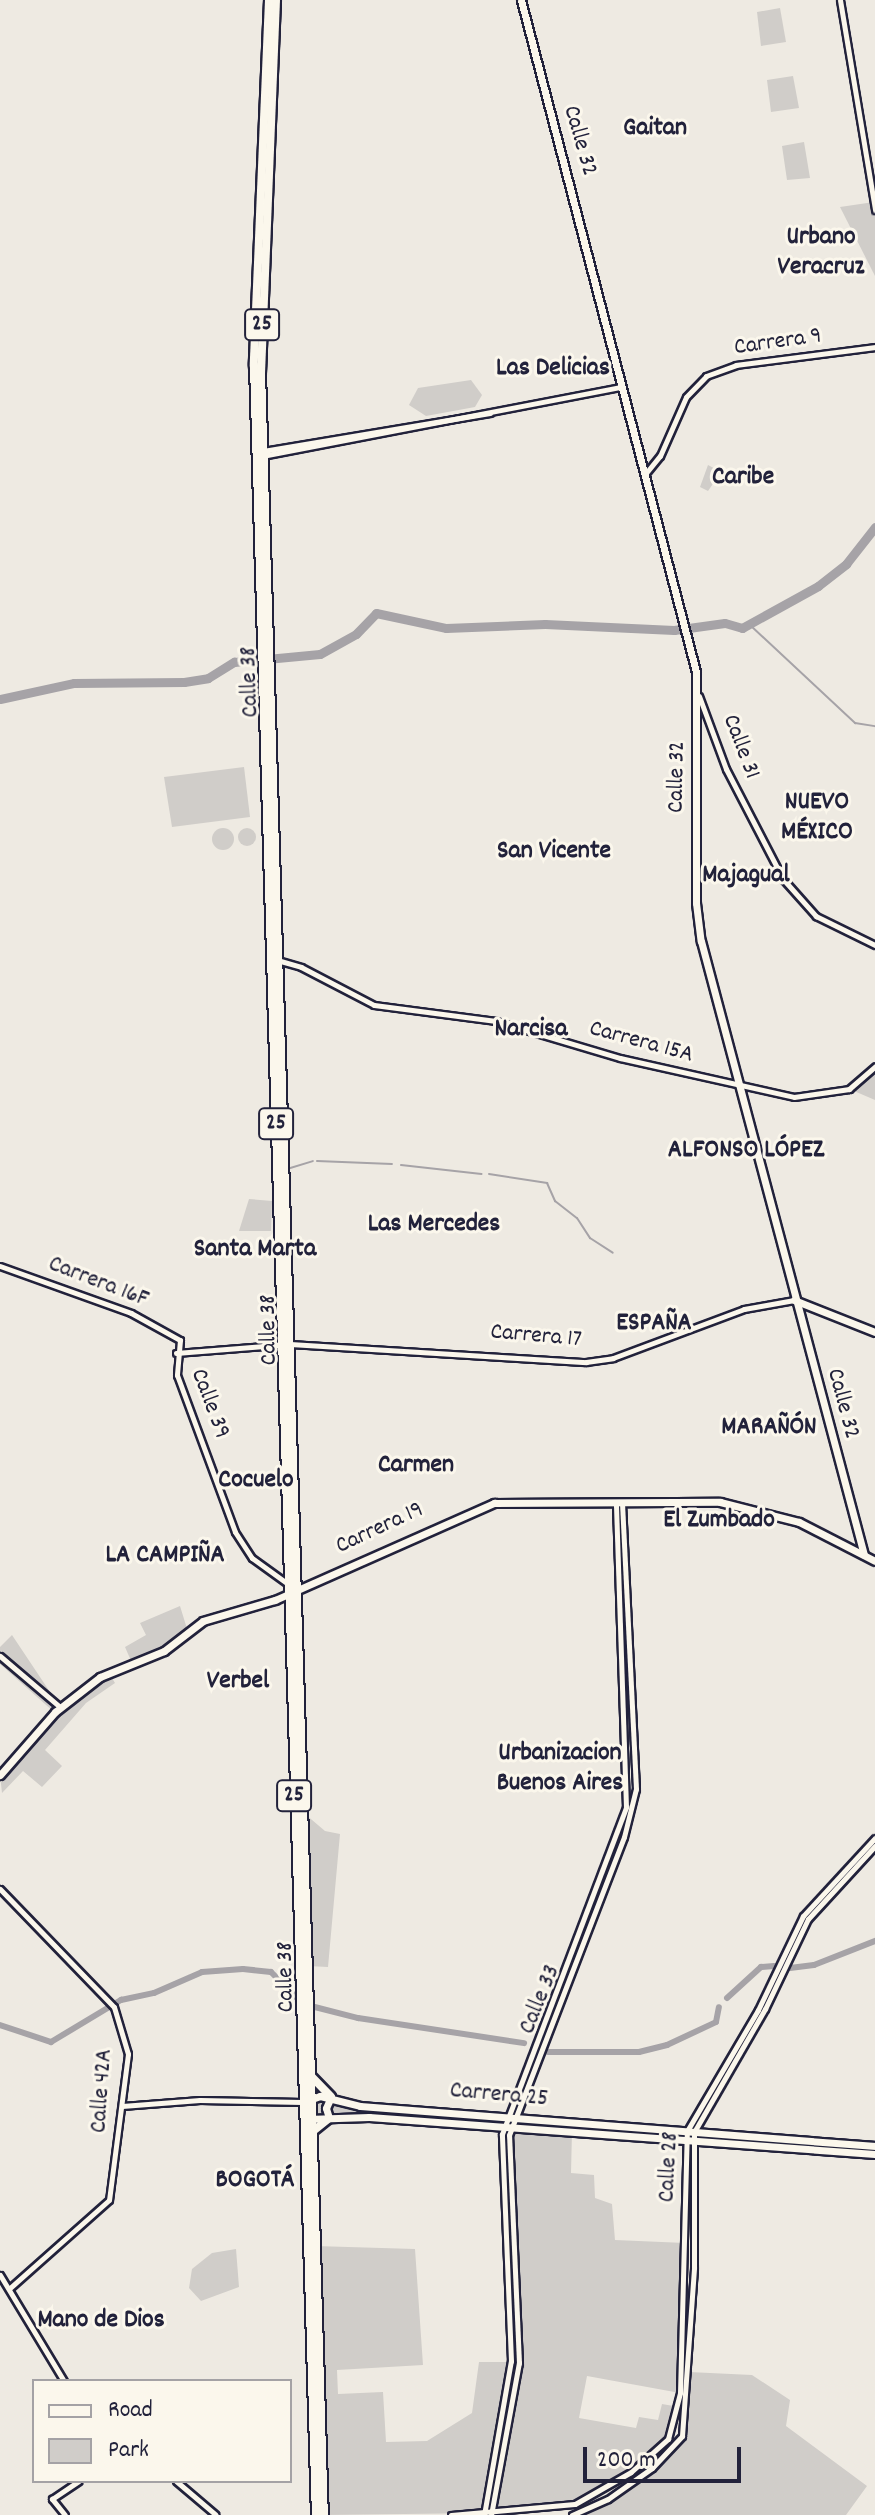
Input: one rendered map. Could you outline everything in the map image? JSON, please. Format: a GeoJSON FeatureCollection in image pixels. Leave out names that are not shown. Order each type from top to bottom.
{"type":"FeatureCollection","features":[{"type":"Feature","properties":{"kind":"highway","name":"Calle 38"},"geometry":{"type":"LineString","coordinates":[[260,453],[272,85],[269,0]]}},
{"type":"Feature","properties":{"kind":"highway","name":"Calle 38"},"geometry":{"type":"LineString","coordinates":[[276,0],[265,98],[254,365],[267,651],[303,1998]]}},
{"type":"Feature","properties":{"kind":"highway"},"geometry":{"type":"LineString","coordinates":[[270,116],[265,98],[272,85]]}},
{"type":"Feature","properties":{"kind":"highway","name":"Calle 38"},"geometry":{"type":"LineString","coordinates":[[285,1344],[300,1589],[303,2010],[316,2515]]}},
{"type":"Feature","properties":{"kind":"highway","name":"Calle 38"},"geometry":{"type":"LineString","coordinates":[[303,2010],[310,2074],[306,2100]]}},
{"type":"Feature","properties":{"kind":"highway"},"geometry":{"type":"LineString","coordinates":[[310,2074],[331,2097]]}},
{"type":"Feature","properties":{"kind":"highway"},"geometry":{"type":"LineString","coordinates":[[312,2133],[329,2118]]}},
{"type":"Feature","properties":{"kind":"highway","name":"Calle 38"},"geometry":{"type":"LineString","coordinates":[[307,2119],[312,2133],[324,2515]]}},
{"type":"Feature","properties":{"kind":"main road","name":"Calle 32"},"geometry":{"type":"LineString","coordinates":[[521,0],[687,636],[699,696],[696,903],[737,1087],[864,1555]]}},
{"type":"Feature","properties":{"kind":"main road"},"geometry":{"type":"LineString","coordinates":[[794,1300],[875,1332]]}},
{"type":"Feature","properties":{"kind":"main road","name":"Carrera 19"},"geometry":{"type":"LineString","coordinates":[[0,1775],[60,1707],[100,1677],[164,1651],[203,1621],[290,1589],[300,1589],[479,1507],[509,1501],[707,1501],[750,1508],[799,1522],[875,1561]]}},
{"type":"Feature","properties":{"kind":"main road"},"geometry":{"type":"LineString","coordinates":[[329,2118],[326,2106],[331,2097]]}},
{"type":"Feature","properties":{"kind":"main road","name":"Carrera 25"},"geometry":{"type":"LineString","coordinates":[[306,2100],[331,2097],[360,2106],[509,2122],[875,2154]]}},
{"type":"Feature","properties":{"kind":"main road","name":"Carrera 25"},"geometry":{"type":"LineString","coordinates":[[307,2119],[509,2122]]}},
{"type":"Feature","properties":{"kind":"main road","name":"Carrera 25"},"geometry":{"type":"LineString","coordinates":[[690,2136],[875,2146]]}},
{"type":"Feature","properties":{"kind":"street"},"geometry":{"type":"LineString","coordinates":[[840,0],[875,210]]}},
{"type":"Feature","properties":{"kind":"street","name":"Carrera 9"},"geometry":{"type":"LineString","coordinates":[[646,473],[699,381],[736,365],[875,347]]}},
{"type":"Feature","properties":{"kind":"street"},"geometry":{"type":"LineString","coordinates":[[260,453],[622,387]]}},
{"type":"Feature","properties":{"kind":"street","name":"Calle 31"},"geometry":{"type":"LineString","coordinates":[[699,696],[726,769],[783,879],[816,916],[875,945]]}},
{"type":"Feature","properties":{"kind":"street","name":"Carrera 15A"},"geometry":{"type":"LineString","coordinates":[[276,960],[374,1005],[496,1021],[737,1087],[814,1097],[849,1089],[875,1066]]}},
{"type":"Feature","properties":{"kind":"street","name":"Carrera 16F"},"geometry":{"type":"LineString","coordinates":[[0,1266],[131,1313],[180,1340]]}},
{"type":"Feature","properties":{"kind":"street","name":"Carrera 17"},"geometry":{"type":"LineString","coordinates":[[176,1353],[285,1344],[586,1362],[613,1358],[702,1322],[794,1300]]}},
{"type":"Feature","properties":{"kind":"street","name":"Calle 39"},"geometry":{"type":"LineString","coordinates":[[180,1340],[176,1353],[182,1387],[238,1540],[252,1558],[290,1589]]}},
{"type":"Feature","properties":{"kind":"street","name":"Calle 33"},"geometry":{"type":"LineString","coordinates":[[487,2514],[511,2362],[500,2166],[509,2122],[626,1807],[619,1501]]}},
{"type":"Feature","properties":{"kind":"street","name":"Calle 33"},"geometry":{"type":"LineString","coordinates":[[487,2514],[519,2363],[509,2122],[633,1808],[630,1661],[619,1501]]}},
{"type":"Feature","properties":{"kind":"street"},"geometry":{"type":"LineString","coordinates":[[0,1656],[60,1707]]}},
{"type":"Feature","properties":{"kind":"street"},"geometry":{"type":"LineString","coordinates":[[623,1661],[630,1661]]}},
{"type":"Feature","properties":{"kind":"street","name":"Calle 28"},"geometry":{"type":"LineString","coordinates":[[487,2514],[575,2504],[657,2452],[676,2423],[690,2136],[758,2010],[803,1916],[875,1838]]}},
{"type":"Feature","properties":{"kind":"street","name":"Calle 28"},"geometry":{"type":"LineString","coordinates":[[572,2515],[608,2499],[662,2460],[685,2424],[694,2267],[690,2136],[765,2009],[808,1919],[875,1846]]}},
{"type":"Feature","properties":{"kind":"street","name":"Calle 42A"},"geometry":{"type":"LineString","coordinates":[[0,1889],[111,2004],[116,2011],[128,2054],[109,2200],[10,2288]]}},
{"type":"Feature","properties":{"kind":"street","name":"Carrera 25"},"geometry":{"type":"LineString","coordinates":[[122,2106],[200,2100],[306,2100]]}},
{"type":"Feature","properties":{"kind":"street"},"geometry":{"type":"LineString","coordinates":[[0,2275],[63,2379]]}},
{"type":"Feature","properties":{"kind":"street"},"geometry":{"type":"LineString","coordinates":[[507,2301],[515,2300]]}},
{"type":"Feature","properties":{"kind":"street"},"geometry":{"type":"LineString","coordinates":[[65,2515],[52,2499],[76,2483]]}},
{"type":"Feature","properties":{"kind":"street"},"geometry":{"type":"LineString","coordinates":[[178,2483],[216,2515]]}},
{"type":"Feature","properties":{"kind":"street"},"geometry":{"type":"LineString","coordinates":[[451,2515],[487,2514]]}},
{"type":"Feature","properties":{"kind":"green space"},"geometry":{"type":"Polygon","coordinates":[[[780,8],[786,42],[761,46],[757,12],[780,8]]]}},
{"type":"Feature","properties":{"kind":"green space"},"geometry":{"type":"Polygon","coordinates":[[[793,76],[799,108],[771,112],[767,80],[793,76]]]}},
{"type":"Feature","properties":{"kind":"green space"},"geometry":{"type":"Polygon","coordinates":[[[804,142],[810,178],[787,180],[782,146],[804,142]]]}},
{"type":"Feature","properties":{"kind":"green space"},"geometry":{"type":"Polygon","coordinates":[[[874,202],[875,211],[875,276],[840,207],[874,202]]]}},
{"type":"Feature","properties":{"kind":"green space"},"geometry":{"type":"Polygon","coordinates":[[[471,380],[482,395],[475,407],[426,416],[409,405],[418,388],[471,380]]]}},
{"type":"Feature","properties":{"kind":"green space"},"geometry":{"type":"Polygon","coordinates":[[[708,465],[721,472],[708,491],[700,487],[708,465]]]}},
{"type":"Feature","properties":{"kind":"green space"},"geometry":{"type":"Polygon","coordinates":[[[244,767],[250,817],[172,827],[164,777],[244,767]]]}},
{"type":"Feature","properties":{"kind":"green space"},"geometry":{"type":"Polygon","coordinates":[[[223,828],[231,831],[234,839],[231,847],[223,850],[215,847],[212,839],[215,831],[223,828]]]}},
{"type":"Feature","properties":{"kind":"green space"},"geometry":{"type":"Polygon","coordinates":[[[247,828],[256,837],[247,846],[238,837],[247,828]]]}},
{"type":"Feature","properties":{"kind":"green space"},"geometry":{"type":"Polygon","coordinates":[[[875,1066],[875,1100],[847,1088],[875,1066]]]}},
{"type":"Feature","properties":{"kind":"green space"},"geometry":{"type":"Polygon","coordinates":[[[249,1199],[272,1201],[271,1231],[239,1231],[249,1199]]]}},
{"type":"Feature","properties":{"kind":"green space"},"geometry":{"type":"Polygon","coordinates":[[[180,1606],[188,1632],[132,1663],[125,1647],[146,1635],[140,1623],[180,1606]]]}},
{"type":"Feature","properties":{"kind":"green space"},"geometry":{"type":"Polygon","coordinates":[[[12,1635],[60,1707],[109,1673],[115,1683],[86,1703],[45,1750],[62,1766],[42,1787],[23,1771],[2,1793],[0,1775],[54,1712],[0,1664],[0,1647],[12,1635]]]}},
{"type":"Feature","properties":{"kind":"green space"},"geometry":{"type":"Polygon","coordinates":[[[305,1814],[325,1831],[340,1834],[328,1967],[307,1966],[305,1814]]]}},
{"type":"Feature","properties":{"kind":"green space"},"geometry":{"type":"Polygon","coordinates":[[[310,2096],[391,2107],[390,2119],[311,2119],[310,2096]]]}},
{"type":"Feature","properties":{"kind":"green space"},"geometry":{"type":"Polygon","coordinates":[[[511,2126],[572,2131],[571,2173],[594,2175],[595,2198],[612,2204],[615,2240],[685,2243],[680,2393],[587,2376],[579,2418],[636,2428],[639,2417],[658,2420],[662,2404],[679,2407],[668,2439],[642,2464],[575,2504],[491,2513],[519,2363],[511,2126]]]}},
{"type":"Feature","properties":{"kind":"green space"},"geometry":{"type":"Polygon","coordinates":[[[315,2246],[415,2249],[423,2365],[337,2370],[338,2394],[383,2392],[386,2442],[427,2441],[472,2413],[479,2362],[511,2362],[484,2513],[324,2515],[315,2246]]]}},
{"type":"Feature","properties":{"kind":"green space"},"geometry":{"type":"Polygon","coordinates":[[[236,2249],[239,2287],[201,2301],[189,2288],[192,2269],[212,2253],[236,2249]]]}},
{"type":"Feature","properties":{"kind":"green space"},"geometry":{"type":"Polygon","coordinates":[[[689,2372],[752,2375],[790,2400],[786,2426],[867,2486],[846,2515],[572,2515],[594,2507],[652,2468],[682,2436],[689,2372]]]}},
{"type":"Feature","properties":{"kind":"waterway"},"geometry":{"type":"LineString","coordinates":[[0,699],[74,683],[184,682],[208,678],[234,662],[320,654],[356,634],[376,613],[446,628],[545,624],[674,630],[725,623],[742,628],[818,586],[846,564],[875,527]]}},
{"type":"Feature","properties":{"kind":"waterway"},"geometry":{"type":"LineString","coordinates":[[750,625],[855,723],[875,726]]}},
{"type":"Feature","properties":{"kind":"waterway"},"geometry":{"type":"LineString","coordinates":[[287,1169],[313,1161]]}},
{"type":"Feature","properties":{"kind":"waterway"},"geometry":{"type":"LineString","coordinates":[[317,1161],[392,1164]]}},
{"type":"Feature","properties":{"kind":"waterway"},"geometry":{"type":"LineString","coordinates":[[401,1165],[482,1174]]}},
{"type":"Feature","properties":{"kind":"waterway"},"geometry":{"type":"LineString","coordinates":[[489,1174],[547,1183],[555,1201],[577,1218],[590,1238],[613,1253]]}},
{"type":"Feature","properties":{"kind":"waterway"},"geometry":{"type":"LineString","coordinates":[[790,1968],[814,1965],[875,1941]]}},
{"type":"Feature","properties":{"kind":"waterway"},"geometry":{"type":"LineString","coordinates":[[727,1998],[761,1967],[774,1966]]}},
{"type":"Feature","properties":{"kind":"waterway"},"geometry":{"type":"LineString","coordinates":[[0,2025],[51,2042],[121,2000],[154,1993],[202,1972],[243,1969],[271,1972],[303,2004],[358,2018],[524,2043]]}},
{"type":"Feature","properties":{"kind":"waterway"},"geometry":{"type":"LineString","coordinates":[[548,2052],[639,2052],[667,2045],[716,2022],[719,2007]]}},
{"type":"Feature","properties":{"kind":"district","name":"Gaitan"},"geometry":{"type":"Point","coordinates":[655,129]}},
{"type":"Feature","properties":{"kind":"district","name":"Urbano Veracruz"},"geometry":{"type":"Point","coordinates":[821,253]}},
{"type":"Feature","properties":{"kind":"district","name":"Las Delicias"},"geometry":{"type":"Point","coordinates":[553,369]}},
{"type":"Feature","properties":{"kind":"district","name":"Caribe"},"geometry":{"type":"Point","coordinates":[743,478]}},
{"type":"Feature","properties":{"kind":"district","name":"NUEVO MÉXICO"},"geometry":{"type":"Point","coordinates":[817,818]}},
{"type":"Feature","properties":{"kind":"district","name":"San Vicente"},"geometry":{"type":"Point","coordinates":[554,852]}},
{"type":"Feature","properties":{"kind":"district","name":"Majagual"},"geometry":{"type":"Point","coordinates":[746,876]}},
{"type":"Feature","properties":{"kind":"district","name":"Narcisa"},"geometry":{"type":"Point","coordinates":[531,1030]}},
{"type":"Feature","properties":{"kind":"district","name":"ALFONSO LÓPEZ"},"geometry":{"type":"Point","coordinates":[746,1151]}},
{"type":"Feature","properties":{"kind":"district","name":"Las Mercedes"},"geometry":{"type":"Point","coordinates":[434,1225]}},
{"type":"Feature","properties":{"kind":"district","name":"Santa Marta"},"geometry":{"type":"Point","coordinates":[255,1250]}},
{"type":"Feature","properties":{"kind":"district","name":"ESPAÑA"},"geometry":{"type":"Point","coordinates":[654,1324]}},
{"type":"Feature","properties":{"kind":"district","name":"MARAÑÓN"},"geometry":{"type":"Point","coordinates":[769,1428]}},
{"type":"Feature","properties":{"kind":"district","name":"Carmen"},"geometry":{"type":"Point","coordinates":[416,1466]}},
{"type":"Feature","properties":{"kind":"district","name":"Cocuelo"},"geometry":{"type":"Point","coordinates":[256,1481]}},
{"type":"Feature","properties":{"kind":"district","name":"El Zumbado"},"geometry":{"type":"Point","coordinates":[719,1521]}},
{"type":"Feature","properties":{"kind":"district","name":"LA CAMPIÑA"},"geometry":{"type":"Point","coordinates":[165,1556]}},
{"type":"Feature","properties":{"kind":"district","name":"Verbel"},"geometry":{"type":"Point","coordinates":[238,1682]}},
{"type":"Feature","properties":{"kind":"district","name":"Urbanizacion Buenos Aires"},"geometry":{"type":"Point","coordinates":[560,1769]}},
{"type":"Feature","properties":{"kind":"district","name":"BOGOTÁ"},"geometry":{"type":"Point","coordinates":[255,2181]}},
{"type":"Feature","properties":{"kind":"district","name":"Mano de Dios"},"geometry":{"type":"Point","coordinates":[101,2321]}}]}
